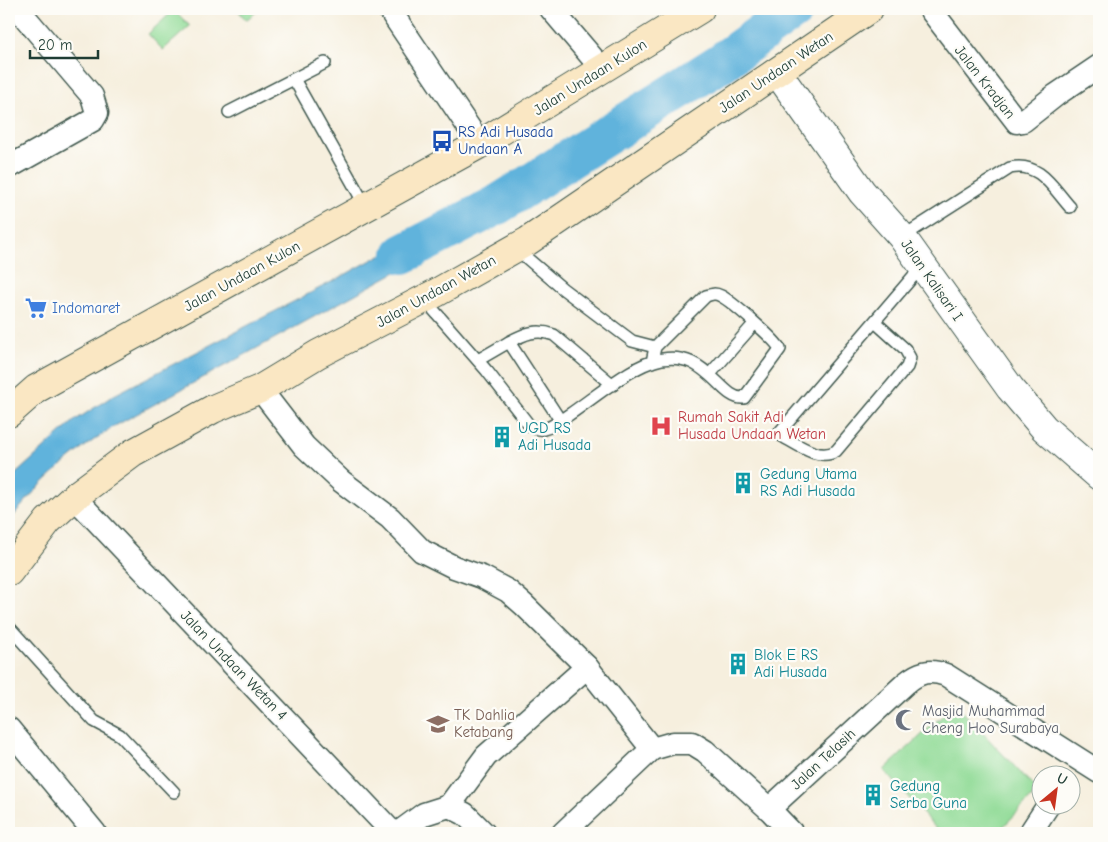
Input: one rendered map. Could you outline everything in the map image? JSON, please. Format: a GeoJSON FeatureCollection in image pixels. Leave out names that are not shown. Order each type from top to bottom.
{"type":"FeatureCollection","features":[{"type":"Feature","properties":{"kind":"main road","name":"Jalan Undaan Kulon"},"geometry":{"type":"LineString","coordinates":[[9,413],[36,389],[480,144],[698,9]]}},
{"type":"Feature","properties":{"kind":"main road","name":"Jalan Undaan Wetan"},"geometry":{"type":"LineString","coordinates":[[9,572],[48,521],[74,497],[142,448],[213,409],[260,389],[318,354],[424,299],[515,248],[869,9]]}},
{"type":"Feature","properties":{"kind":"street"},"geometry":{"type":"LineString","coordinates":[[9,167],[93,120],[97,109],[92,96],[18,9]]}},
{"type":"Feature","properties":{"kind":"street"},"geometry":{"type":"LineString","coordinates":[[389,9],[480,144]]}},
{"type":"Feature","properties":{"kind":"street"},"geometry":{"type":"LineString","coordinates":[[551,9],[602,69]]}},
{"type":"Feature","properties":{"kind":"street","name":"Jalan Kradjan"},"geometry":{"type":"LineString","coordinates":[[930,9],[1017,122],[1023,121],[1056,95],[1099,66]]}},
{"type":"Feature","properties":{"kind":"street","name":"Jalan Kalisari I"},"geometry":{"type":"LineString","coordinates":[[777,72],[862,192],[902,237],[975,343],[1031,414],[1044,428],[1099,476]]}},
{"type":"Feature","properties":{"kind":"street"},"geometry":{"type":"LineString","coordinates":[[260,389],[304,446],[341,481],[390,518],[422,551],[454,567],[482,577],[508,591],[587,668],[652,749]]}},
{"type":"Feature","properties":{"kind":"street","name":"Jalan Undaan Wetan 4"},"geometry":{"type":"LineString","coordinates":[[74,497],[393,833]]}},
{"type":"Feature","properties":{"kind":"street"},"geometry":{"type":"LineString","coordinates":[[398,833],[424,814],[449,806],[486,756],[587,668]]}},
{"type":"Feature","properties":{"kind":"street","name":"Jalan Telasih"},"geometry":{"type":"LineString","coordinates":[[769,809],[906,683],[922,672],[935,671],[946,675],[1069,764]]}},
{"type":"Feature","properties":{"kind":"street"},"geometry":{"type":"LineString","coordinates":[[9,729],[95,833]]}},
{"type":"Feature","properties":{"kind":"street"},"geometry":{"type":"LineString","coordinates":[[564,833],[652,749],[672,743],[692,743],[705,751],[769,809],[792,833]]}},
{"type":"Feature","properties":{"kind":"street","name":"Jalan Telasih"},"geometry":{"type":"LineString","coordinates":[[1080,768],[1099,772]]}},
{"type":"Feature","properties":{"kind":"street"},"geometry":{"type":"LineString","coordinates":[[449,806],[465,814],[484,833]]}},
{"type":"Feature","properties":{"kind":"street"},"geometry":{"type":"LineString","coordinates":[[1030,833],[1042,814]]}},
{"type":"Feature","properties":{"kind":"lane"},"geometry":{"type":"LineString","coordinates":[[229,112],[325,64]]}},
{"type":"Feature","properties":{"kind":"lane"},"geometry":{"type":"LineString","coordinates":[[294,79],[366,207]]}},
{"type":"Feature","properties":{"kind":"lane"},"geometry":{"type":"LineString","coordinates":[[902,237],[1010,168],[1022,165],[1040,172],[1070,207]]}},
{"type":"Feature","properties":{"kind":"lane"},"geometry":{"type":"LineString","coordinates":[[515,248],[563,290],[632,341],[655,347]]}},
{"type":"Feature","properties":{"kind":"lane"},"geometry":{"type":"LineString","coordinates":[[874,322],[905,349],[910,358],[907,367],[836,450],[828,456],[817,454],[778,434],[868,330],[874,322],[922,266]]}},
{"type":"Feature","properties":{"kind":"lane"},"geometry":{"type":"LineString","coordinates":[[424,299],[478,360],[529,425],[538,429],[546,429],[636,369],[668,358],[686,359],[710,374],[737,398],[748,394],[780,349],[778,344],[722,296],[713,293],[706,296],[655,347],[652,362]]}},
{"type":"Feature","properties":{"kind":"lane"},"geometry":{"type":"LineString","coordinates":[[710,374],[754,324]]}},
{"type":"Feature","properties":{"kind":"lane"},"geometry":{"type":"LineString","coordinates":[[478,360],[526,334],[546,332],[554,335],[613,385]]}},
{"type":"Feature","properties":{"kind":"lane"},"geometry":{"type":"LineString","coordinates":[[509,342],[560,420]]}},
{"type":"Feature","properties":{"kind":"lane"},"geometry":{"type":"LineString","coordinates":[[9,627],[94,721],[120,735],[174,792]]}},
{"type":"Feature","properties":{"kind":"green space"},"geometry":{"type":"Polygon","coordinates":[[[237,9],[260,9],[246,20],[237,9]]]}},
{"type":"Feature","properties":{"kind":"green space"},"geometry":{"type":"Polygon","coordinates":[[[174,10],[190,26],[163,50],[148,34],[174,10]]]}},
{"type":"Feature","properties":{"kind":"green space"},"geometry":{"type":"Polygon","coordinates":[[[955,704],[1030,783],[1030,799],[997,833],[940,833],[884,770],[955,704]]]}},
{"type":"Feature","properties":{"kind":"water"},"geometry":{"type":"Polygon","coordinates":[[[447,218],[458,238],[113,427],[56,470],[31,495],[9,522],[9,480],[74,421],[114,395],[339,278],[447,218]]]}},
{"type":"Feature","properties":{"kind":"waterway"},"geometry":{"type":"LineString","coordinates":[[403,254],[497,205],[722,62],[795,9]]}},
{"type":"Feature","properties":{"kind":"place","name":"RS Adi Husada Undaan A"},"geometry":{"type":"Point","coordinates":[442,141]}},
{"type":"Feature","properties":{"kind":"place","name":"Indomaret"},"geometry":{"type":"Point","coordinates":[36,308]}},
{"type":"Feature","properties":{"kind":"place","name":"Rumah Sakit Adi Husada Undaan Wetan"},"geometry":{"type":"Point","coordinates":[661,426]}},
{"type":"Feature","properties":{"kind":"place","name":"UGD RS Adi Husada"},"geometry":{"type":"Point","coordinates":[502,437]}},
{"type":"Feature","properties":{"kind":"place","name":"Gedung Utama RS Adi Husada"},"geometry":{"type":"Point","coordinates":[743,483]}},
{"type":"Feature","properties":{"kind":"place","name":"Blok E RS Adi Husada"},"geometry":{"type":"Point","coordinates":[738,664]}},
{"type":"Feature","properties":{"kind":"place","name":"Masjid Muhammad Cheng Hoo Surabaya"},"geometry":{"type":"Point","coordinates":[906,720]}},
{"type":"Feature","properties":{"kind":"place","name":"TK Dahlia Ketabang"},"geometry":{"type":"Point","coordinates":[438,724]}},
{"type":"Feature","properties":{"kind":"place","name":"Gedung Serba Guna"},"geometry":{"type":"Point","coordinates":[873,795]}}]}
